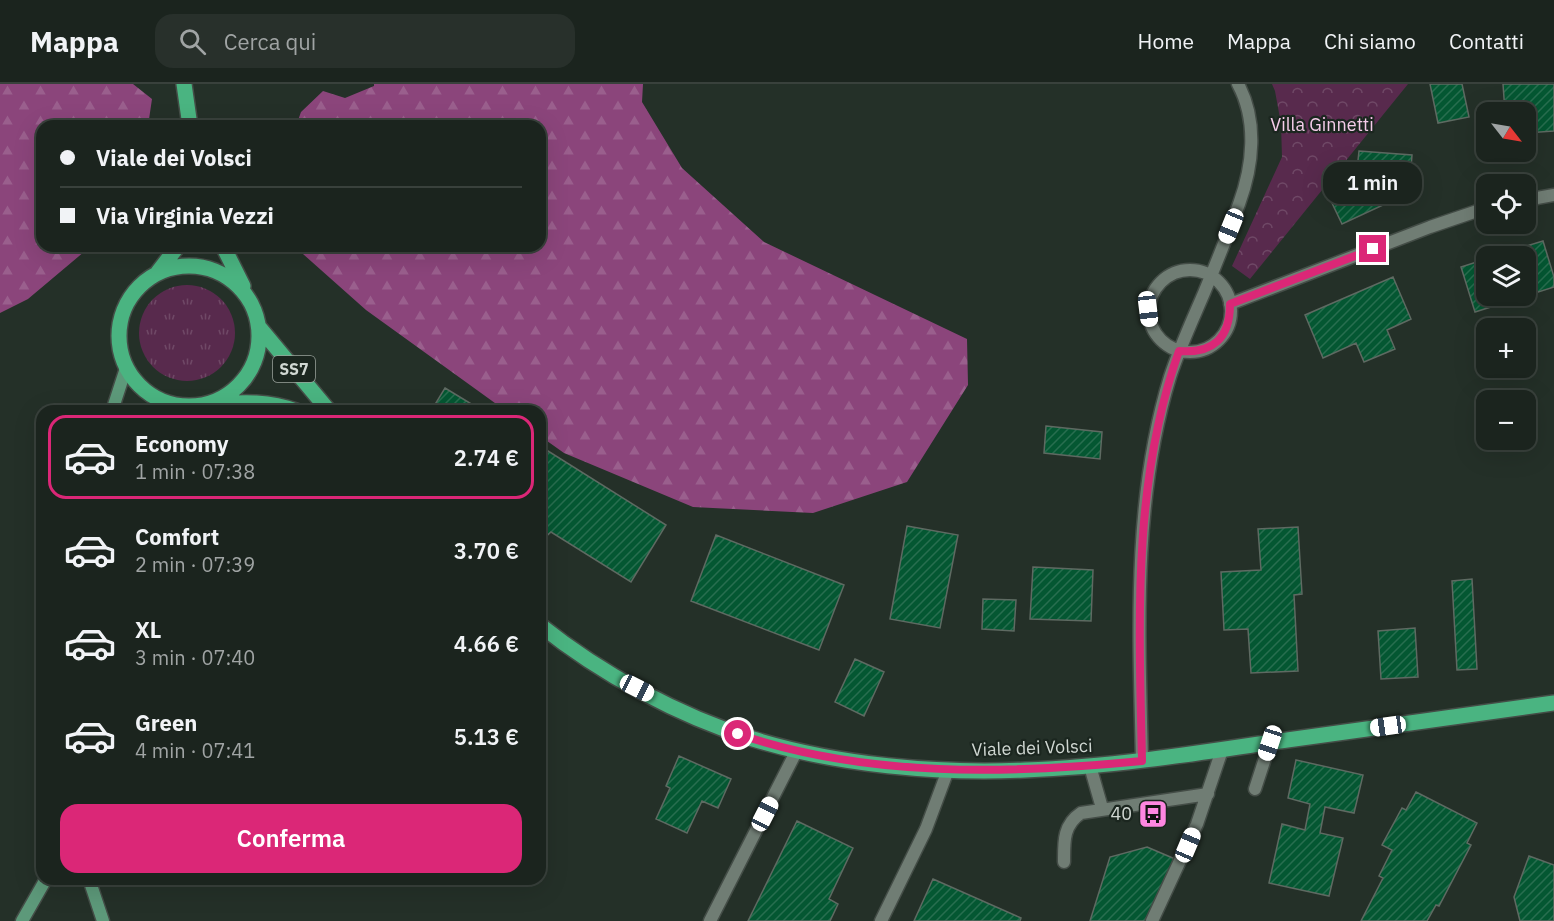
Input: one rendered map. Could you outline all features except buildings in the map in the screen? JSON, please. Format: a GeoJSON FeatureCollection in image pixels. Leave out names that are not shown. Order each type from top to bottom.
{"type":"FeatureCollection","features":[{"type":"Feature","properties":{"kind":"main road"},"geometry":{"type":"LineString","coordinates":[[184,84],[189,120]]}},
{"type":"Feature","properties":{"kind":"main road"},"geometry":{"type":"LineString","coordinates":[[158,272],[173,252]]}},
{"type":"Feature","properties":{"kind":"main road"},"geometry":{"type":"LineString","coordinates":[[226,252],[247,294]]}},
{"type":"Feature","properties":{"kind":"main road","name":"SS7"},"geometry":{"type":"LineString","coordinates":[[170,405],[159,401],[140,387],[126,368],[119,347],[119,324],[127,303],[140,285],[158,272],[182,266],[207,267],[229,278],[247,294],[255,310],[259,327],[259,347],[253,367],[242,384],[226,397],[207,405]]}},
{"type":"Feature","properties":{"kind":"main road","name":"SS7"},"geometry":{"type":"LineString","coordinates":[[259,327],[325,405]]}},
{"type":"Feature","properties":{"kind":"main road","name":"SS7"},"geometry":{"type":"LineString","coordinates":[[207,405],[256,402],[274,405]]}},
{"type":"Feature","properties":{"kind":"main road","name":"Viale dei Volsci"},"geometry":{"type":"LineString","coordinates":[[546,629],[598,666],[677,708],[724,729],[797,750],[882,764],[948,770],[1024,770],[1142,761],[1554,703]]}},
{"type":"Feature","properties":{"kind":"street"},"geometry":{"type":"LineString","coordinates":[[1142,761],[1140,627],[1144,523],[1157,430],[1179,351],[1242,195],[1250,164],[1252,142],[1248,111],[1238,84]]}},
{"type":"Feature","properties":{"kind":"street"},"geometry":{"type":"LineString","coordinates":[[1536,198],[1554,195]]}},
{"type":"Feature","properties":{"kind":"street"},"geometry":{"type":"LineString","coordinates":[[1230,304],[1476,211]]}},
{"type":"Feature","properties":{"kind":"street"},"geometry":{"type":"LineString","coordinates":[[1184,270],[1198,271],[1211,276],[1220,284],[1230,304],[1230,318],[1226,331],[1218,342],[1206,350],[1179,351],[1166,346],[1156,336],[1150,323],[1148,309],[1152,295],[1159,284],[1170,275],[1184,270]]}},
{"type":"Feature","properties":{"kind":"street"},"geometry":{"type":"LineString","coordinates":[[113,405],[126,368]]}},
{"type":"Feature","properties":{"kind":"street"},"geometry":{"type":"LineString","coordinates":[[1255,789],[1270,743]]}},
{"type":"Feature","properties":{"kind":"street"},"geometry":{"type":"LineString","coordinates":[[710,921],[797,750]]}},
{"type":"Feature","properties":{"kind":"street"},"geometry":{"type":"LineString","coordinates":[[1152,921],[1178,867],[1208,794],[1222,750]]}},
{"type":"Feature","properties":{"kind":"street"},"geometry":{"type":"LineString","coordinates":[[1090,766],[1102,808]]}},
{"type":"Feature","properties":{"kind":"street"},"geometry":{"type":"LineString","coordinates":[[881,921],[926,829],[948,770]]}},
{"type":"Feature","properties":{"kind":"street"},"geometry":{"type":"LineString","coordinates":[[1064,862],[1065,831],[1072,820],[1082,813],[1102,808],[1208,794]]}},
{"type":"Feature","properties":{"kind":"street"},"geometry":{"type":"LineString","coordinates":[[22,921],[43,885]]}},
{"type":"Feature","properties":{"kind":"street"},"geometry":{"type":"LineString","coordinates":[[91,885],[103,921]]}},
{"type":"Feature","properties":{"kind":"green space"},"geometry":{"type":"Polygon","coordinates":[[[0,84],[133,84],[152,99],[149,120],[36,120],[36,252],[84,252],[28,299],[0,313],[0,84]]]}},
{"type":"Feature","properties":{"kind":"green space"},"geometry":{"type":"Polygon","coordinates":[[[374,84],[643,84],[642,102],[682,168],[764,242],[967,339],[968,385],[907,482],[813,513],[693,507],[564,453],[546,440],[546,405],[498,405],[366,310],[301,252],[546,252],[546,120],[298,120],[301,112],[323,91],[345,98],[374,86],[374,84]]]}},
{"type":"Feature","properties":{"kind":"green space","name":"Villa Ginnetti"},"geometry":{"type":"Polygon","coordinates":[[[1272,84],[1408,84],[1250,279],[1232,266],[1282,157],[1281,124],[1272,84]]]}},
{"type":"Feature","properties":{"kind":"green space"},"geometry":{"type":"Polygon","coordinates":[[[187,285],[205,288],[221,299],[232,315],[235,333],[232,351],[221,367],[205,378],[187,381],[169,378],[153,367],[142,351],[139,333],[142,315],[153,299],[169,288],[187,285]]]}},
{"type":"Feature","properties":{"kind":"place","name":"40"},"geometry":{"type":"Point","coordinates":[1153,814]}},
{"type":"Feature","properties":{"kind":"route"},"geometry":{"type":"LineString","coordinates":[[738,734],[782,747],[818,754],[926,769],[1024,770],[1142,761],[1140,627],[1144,523],[1157,430],[1179,351],[1206,350],[1218,342],[1226,331],[1230,318],[1230,304],[1373,249]]}}]}
